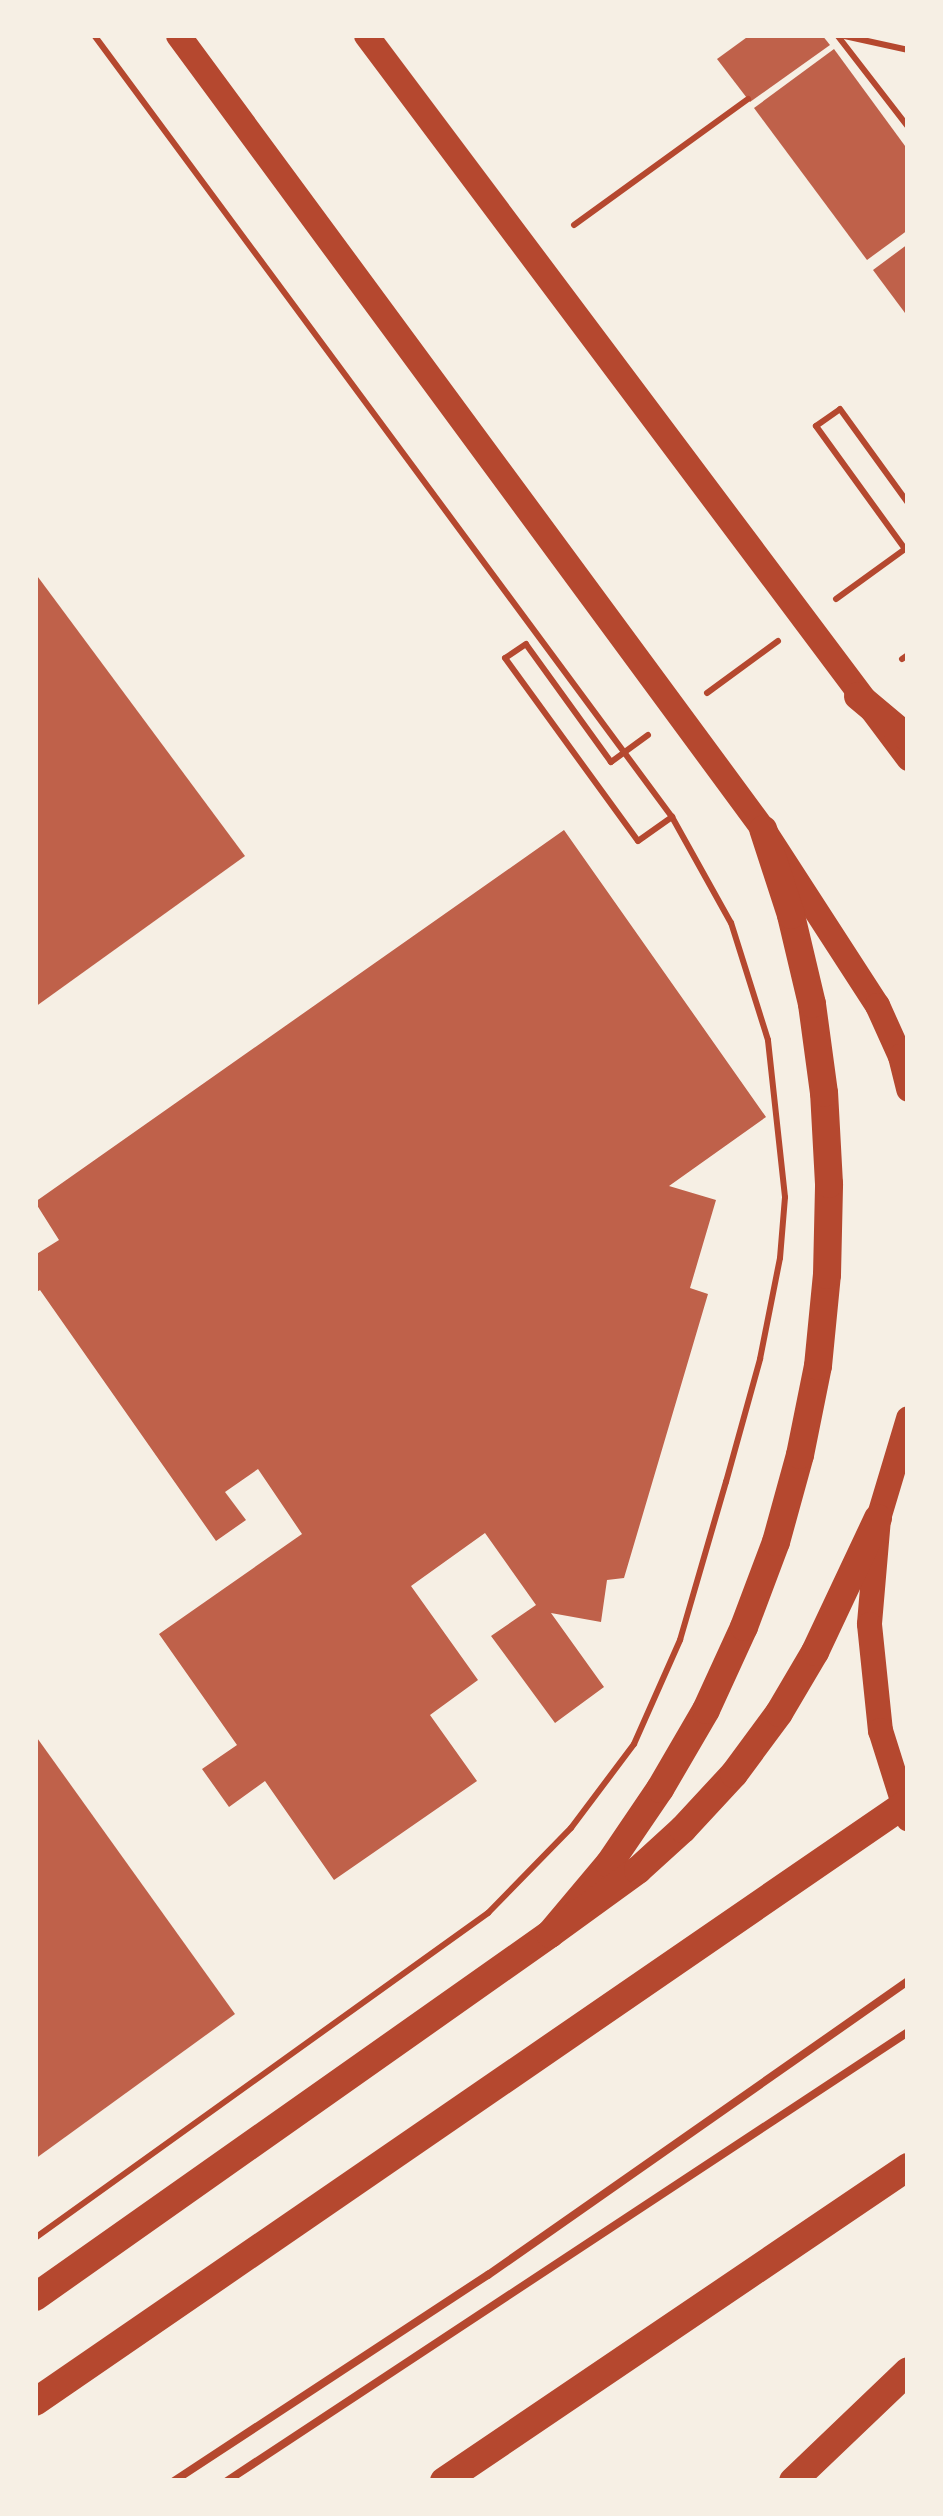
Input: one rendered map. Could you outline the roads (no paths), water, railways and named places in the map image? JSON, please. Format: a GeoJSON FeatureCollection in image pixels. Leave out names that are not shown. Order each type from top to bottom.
{"type":"FeatureCollection","features":[{"type":"Feature","properties":{"kind":"highway"},"geometry":{"type":"LineString","coordinates":[[858,696],[908,738]]}},
{"type":"Feature","properties":{"kind":"highway"},"geometry":{"type":"LineString","coordinates":[[550,1934],[608,1864],[650,1804],[706,1710],[744,1627],[776,1542],[800,1455],[818,1366],[827,1275],[829,1184],[824,1094],[808,986],[763,829]]}},
{"type":"Feature","properties":{"kind":"highway"},"geometry":{"type":"LineString","coordinates":[[35,2297],[638,1870],[734,1774],[779,1714],[815,1652],[878,1518]]}},
{"type":"Feature","properties":{"kind":"highway"},"geometry":{"type":"LineString","coordinates":[[35,2402],[406,2151],[908,1802]]}},
{"type":"Feature","properties":{"kind":"highway"},"geometry":{"type":"LineString","coordinates":[[444,2481],[908,2167]]}},
{"type":"Feature","properties":{"kind":"highway"},"geometry":{"type":"LineString","coordinates":[[793,2481],[908,2371]]}},
{"type":"Feature","properties":{"kind":"main road"},"geometry":{"type":"LineString","coordinates":[[178,35],[763,829],[878,1005],[900,1056],[908,1090]]}},
{"type":"Feature","properties":{"kind":"main road"},"geometry":{"type":"LineString","coordinates":[[366,35],[908,758]]}},
{"type":"Feature","properties":{"kind":"main road"},"geometry":{"type":"LineString","coordinates":[[908,1418],[878,1518],[869,1624],[880,1730],[908,1819]]}},
{"type":"Feature","properties":{"kind":"lane"},"geometry":{"type":"LineString","coordinates":[[174,2481],[488,2276],[908,1981]]}},
{"type":"Feature","properties":{"kind":"lane"},"geometry":{"type":"LineString","coordinates":[[227,2481],[908,2032]]}}]}
